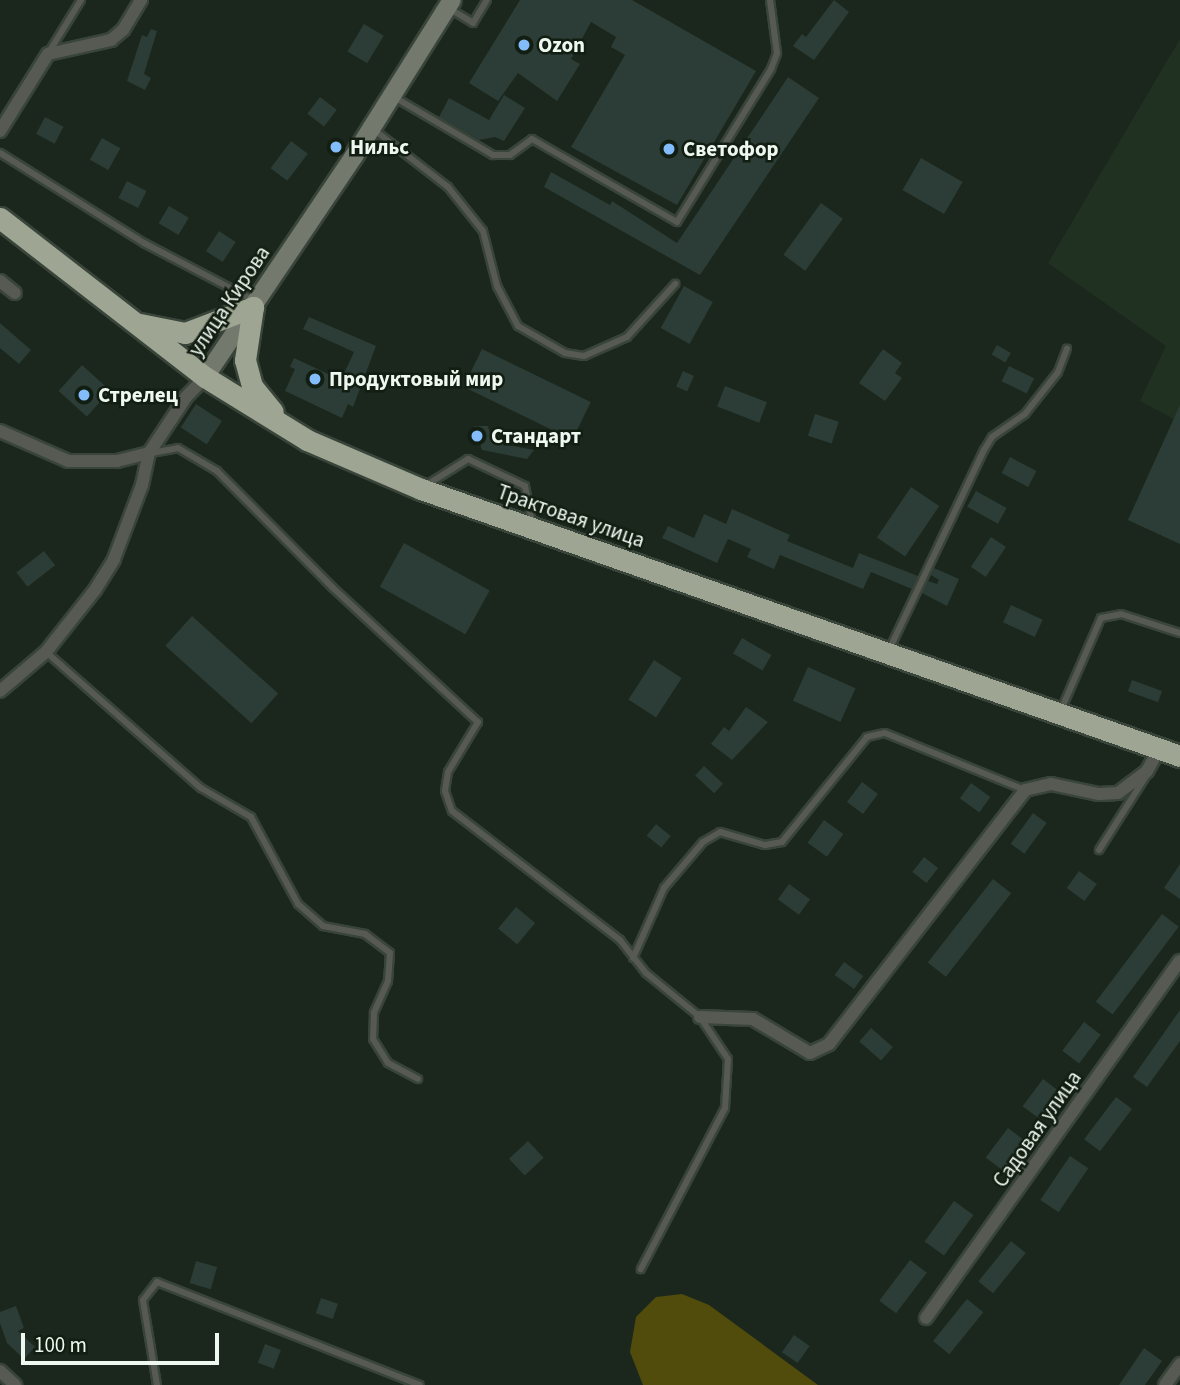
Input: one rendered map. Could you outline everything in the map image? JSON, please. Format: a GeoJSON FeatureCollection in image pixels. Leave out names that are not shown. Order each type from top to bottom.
{"type":"FeatureCollection","features":[{"type":"Feature","properties":{"kind":"highway","name":"Трактовая улица"},"geometry":{"type":"LineString","coordinates":[[0,218],[123,317],[205,377],[307,440],[421,489],[1180,756]]}},
{"type":"Feature","properties":{"kind":"highway"},"geometry":{"type":"LineString","coordinates":[[123,317],[159,330],[184,333],[255,304]]}},
{"type":"Feature","properties":{"kind":"highway"},"geometry":{"type":"LineString","coordinates":[[255,304],[245,359],[253,386],[262,404],[307,440]]}},
{"type":"Feature","properties":{"kind":"street"},"geometry":{"type":"LineString","coordinates":[[0,131],[48,54],[111,40],[123,30],[141,0]]}},
{"type":"Feature","properties":{"kind":"street","name":"улица Кирова"},"geometry":{"type":"LineString","coordinates":[[0,691],[46,652],[95,590],[114,559],[142,485],[149,453],[186,397],[205,377],[255,304],[393,96],[450,3]]}},
{"type":"Feature","properties":{"kind":"street"},"geometry":{"type":"LineString","coordinates":[[0,281],[15,293]]}},
{"type":"Feature","properties":{"kind":"street"},"geometry":{"type":"LineString","coordinates":[[0,431],[68,461],[117,461],[149,453]]}},
{"type":"Feature","properties":{"kind":"street"},"geometry":{"type":"LineString","coordinates":[[700,1017],[753,1019],[810,1053],[829,1044],[1026,790],[1051,783],[1099,794],[1118,793],[1147,771],[1159,749]]}},
{"type":"Feature","properties":{"kind":"street","name":"Садовая улица"},"geometry":{"type":"LineString","coordinates":[[926,1318],[1180,961]]}},
{"type":"Feature","properties":{"kind":"street"},"geometry":{"type":"LineString","coordinates":[[1165,1385],[1180,1364]]}},
{"type":"Feature","properties":{"kind":"street"},"geometry":{"type":"LineString","coordinates":[[0,1371],[15,1385]]}},
{"type":"Feature","properties":{"kind":"lane"},"geometry":{"type":"LineString","coordinates":[[48,54],[81,0]]}},
{"type":"Feature","properties":{"kind":"lane"},"geometry":{"type":"LineString","coordinates":[[450,3],[473,23],[488,0]]}},
{"type":"Feature","properties":{"kind":"lane"},"geometry":{"type":"LineString","coordinates":[[393,96],[493,155],[510,155],[531,139],[677,222],[771,69],[777,53],[770,0]]}},
{"type":"Feature","properties":{"kind":"lane"},"geometry":{"type":"LineString","coordinates":[[372,128],[448,187],[483,231],[496,286],[518,326],[565,353],[584,356],[627,337],[676,284]]}},
{"type":"Feature","properties":{"kind":"lane"},"geometry":{"type":"LineString","coordinates":[[0,153],[144,243],[255,304]]}},
{"type":"Feature","properties":{"kind":"lane"},"geometry":{"type":"LineString","coordinates":[[888,653],[984,450],[992,437],[1024,414],[1058,372],[1067,349]]}},
{"type":"Feature","properties":{"kind":"lane"},"geometry":{"type":"LineString","coordinates":[[149,453],[178,448],[217,471],[332,587],[478,722],[448,772],[445,790],[452,811],[557,888],[620,940],[633,958],[700,1017],[728,1059],[725,1108],[641,1269]]}},
{"type":"Feature","properties":{"kind":"lane"},"geometry":{"type":"LineString","coordinates":[[421,489],[468,459],[525,486],[532,528]]}},
{"type":"Feature","properties":{"kind":"lane"},"geometry":{"type":"LineString","coordinates":[[1060,712],[1101,618],[1121,614],[1180,633]]}},
{"type":"Feature","properties":{"kind":"lane"},"geometry":{"type":"LineString","coordinates":[[46,652],[201,788],[250,817],[298,904],[323,926],[365,934],[390,953],[388,981],[374,1013],[373,1039],[388,1063],[418,1079]]}},
{"type":"Feature","properties":{"kind":"lane"},"geometry":{"type":"LineString","coordinates":[[633,958],[664,888],[703,842],[720,832],[765,845],[782,842],[867,737],[886,733],[1026,790]]}},
{"type":"Feature","properties":{"kind":"lane"},"geometry":{"type":"LineString","coordinates":[[1099,850],[1148,777],[1147,771]]}},
{"type":"Feature","properties":{"kind":"lane"},"geometry":{"type":"LineString","coordinates":[[157,1385],[143,1300],[158,1282],[420,1385]]}},
{"type":"Feature","properties":{"kind":"shaded area"},"geometry":{"type":"Polygon","coordinates":[[[1180,39],[1180,544],[1128,520],[1174,419],[1140,401],[1166,346],[1048,263],[1180,39]]]}},
{"type":"Feature","properties":{"kind":"shaded area"},"geometry":{"type":"Polygon","coordinates":[[[682,1294],[709,1305],[818,1385],[643,1385],[630,1352],[636,1317],[656,1297],[682,1294]]]}},
{"type":"Feature","properties":{"kind":"building"},"geometry":{"type":"Polygon","coordinates":[[[520,0],[632,0],[756,71],[677,205],[571,147],[625,55],[611,47],[616,37],[591,22],[571,59],[580,64],[557,101],[518,73],[498,101],[469,83],[520,0]]]}},
{"type":"Feature","properties":{"kind":"building"},"geometry":{"type":"Polygon","coordinates":[[[834,0],[849,12],[814,60],[793,46],[802,34],[806,37],[834,0]]]}},
{"type":"Feature","properties":{"kind":"building"},"geometry":{"type":"Polygon","coordinates":[[[364,24],[384,36],[367,63],[348,51],[364,24]]]}},
{"type":"Feature","properties":{"kind":"building"},"geometry":{"type":"Polygon","coordinates":[[[151,29],[157,31],[144,74],[151,78],[145,90],[127,81],[142,35],[147,37],[151,29]]]}},
{"type":"Feature","properties":{"kind":"building"},"geometry":{"type":"Polygon","coordinates":[[[788,77],[819,98],[700,275],[544,187],[551,172],[610,205],[612,201],[677,243],[788,77]]]}},
{"type":"Feature","properties":{"kind":"building"},"geometry":{"type":"Polygon","coordinates":[[[504,95],[525,108],[504,141],[495,137],[479,140],[439,117],[449,98],[489,120],[504,95]]]}},
{"type":"Feature","properties":{"kind":"building"},"geometry":{"type":"Polygon","coordinates":[[[320,97],[337,110],[324,126],[307,114],[320,97]]]}},
{"type":"Feature","properties":{"kind":"building"},"geometry":{"type":"Polygon","coordinates":[[[45,117],[64,127],[55,144],[36,134],[45,117]]]}},
{"type":"Feature","properties":{"kind":"building"},"geometry":{"type":"Polygon","coordinates":[[[102,138],[120,148],[108,170],[90,160],[102,138]]]}},
{"type":"Feature","properties":{"kind":"building"},"geometry":{"type":"Polygon","coordinates":[[[291,141],[308,154],[287,181],[271,168],[291,141]]]}},
{"type":"Feature","properties":{"kind":"building"},"geometry":{"type":"Polygon","coordinates":[[[921,158],[963,182],[944,214],[902,190],[921,158]]]}},
{"type":"Feature","properties":{"kind":"building"},"geometry":{"type":"Polygon","coordinates":[[[127,181],[147,191],[138,208],[118,198],[127,181]]]}},
{"type":"Feature","properties":{"kind":"building"},"geometry":{"type":"Polygon","coordinates":[[[821,203],[843,219],[805,271],[783,255],[821,203]]]}},
{"type":"Feature","properties":{"kind":"building"},"geometry":{"type":"Polygon","coordinates":[[[169,206],[189,218],[178,235],[159,223],[169,206]]]}},
{"type":"Feature","properties":{"kind":"building"},"geometry":{"type":"Polygon","coordinates":[[[219,231],[236,242],[223,262],[206,251],[219,231]]]}},
{"type":"Feature","properties":{"kind":"building"},"geometry":{"type":"Polygon","coordinates":[[[684,286],[713,302],[690,344],[661,328],[684,286]]]}},
{"type":"Feature","properties":{"kind":"building"},"geometry":{"type":"Polygon","coordinates":[[[309,317],[376,346],[353,407],[348,404],[342,418],[285,391],[295,369],[290,367],[294,358],[341,380],[354,352],[303,329],[309,317]]]}},
{"type":"Feature","properties":{"kind":"building"},"geometry":{"type":"Polygon","coordinates":[[[0,323],[31,350],[19,364],[0,348],[0,323]]]}},
{"type":"Feature","properties":{"kind":"building"},"geometry":{"type":"Polygon","coordinates":[[[997,345],[1011,353],[1005,363],[992,355],[997,345]]]}},
{"type":"Feature","properties":{"kind":"building"},"geometry":{"type":"Polygon","coordinates":[[[482,349],[591,402],[572,440],[464,387],[482,349]]]}},
{"type":"Feature","properties":{"kind":"building"},"geometry":{"type":"Polygon","coordinates":[[[883,349],[902,363],[895,373],[902,378],[885,401],[859,383],[883,349]]]}},
{"type":"Feature","properties":{"kind":"building"},"geometry":{"type":"Polygon","coordinates":[[[82,365],[110,390],[87,416],[59,391],[82,365]]]}},
{"type":"Feature","properties":{"kind":"building"},"geometry":{"type":"Polygon","coordinates":[[[1009,366],[1034,378],[1027,394],[1002,381],[1009,366]]]}},
{"type":"Feature","properties":{"kind":"building"},"geometry":{"type":"Polygon","coordinates":[[[683,371],[694,376],[687,391],[676,387],[683,371]]]}},
{"type":"Feature","properties":{"kind":"building"},"geometry":{"type":"Polygon","coordinates":[[[725,386],[767,402],[759,423],[717,407],[725,386]]]}},
{"type":"Feature","properties":{"kind":"building"},"geometry":{"type":"Polygon","coordinates":[[[196,404],[222,421],[207,444],[181,427],[196,404]]]}},
{"type":"Feature","properties":{"kind":"building"},"geometry":{"type":"Polygon","coordinates":[[[1180,405],[1180,544],[1128,520],[1180,405]]]}},
{"type":"Feature","properties":{"kind":"building"},"geometry":{"type":"Polygon","coordinates":[[[815,414],[839,422],[832,444],[808,436],[815,414]]]}},
{"type":"Feature","properties":{"kind":"building"},"geometry":{"type":"Polygon","coordinates":[[[474,426],[488,426],[492,442],[534,450],[527,459],[482,450],[474,426]]]}},
{"type":"Feature","properties":{"kind":"building"},"geometry":{"type":"Polygon","coordinates":[[[1010,457],[1036,471],[1028,487],[1002,473],[1010,457]]]}},
{"type":"Feature","properties":{"kind":"building"},"geometry":{"type":"Polygon","coordinates":[[[911,487],[939,506],[905,557],[877,538],[911,487]]]}},
{"type":"Feature","properties":{"kind":"building"},"geometry":{"type":"Polygon","coordinates":[[[976,491],[1007,508],[998,524],[967,507],[976,491]]]}},
{"type":"Feature","properties":{"kind":"building"},"geometry":{"type":"Polygon","coordinates":[[[732,509],[790,535],[787,541],[853,568],[859,553],[918,576],[912,589],[871,572],[863,589],[780,555],[774,569],[747,557],[751,549],[728,539],[717,563],[662,538],[668,526],[694,538],[704,514],[726,524],[732,509]]]}},
{"type":"Feature","properties":{"kind":"building"},"geometry":{"type":"Polygon","coordinates":[[[991,537],[1006,547],[986,577],[971,567],[991,537]]]}},
{"type":"Feature","properties":{"kind":"building"},"geometry":{"type":"Polygon","coordinates":[[[404,543],[490,591],[465,634],[380,587],[404,543]]]}},
{"type":"Feature","properties":{"kind":"building"},"geometry":{"type":"Polygon","coordinates":[[[44,551],[55,565],[28,587],[16,573],[44,551]]]}},
{"type":"Feature","properties":{"kind":"building"},"geometry":{"type":"Polygon","coordinates":[[[934,568],[959,579],[947,606],[922,593],[928,581],[937,584],[939,580],[931,575],[934,568]]]}},
{"type":"Feature","properties":{"kind":"building"},"geometry":{"type":"Polygon","coordinates":[[[1011,605],[1043,620],[1035,637],[1003,622],[1011,605]]]}},
{"type":"Feature","properties":{"kind":"building"},"geometry":{"type":"Polygon","coordinates":[[[192,616],[278,694],[251,723],[165,646],[192,616]]]}},
{"type":"Feature","properties":{"kind":"building"},"geometry":{"type":"Polygon","coordinates":[[[742,638],[771,655],[762,671],[733,654],[742,638]]]}},
{"type":"Feature","properties":{"kind":"building"},"geometry":{"type":"Polygon","coordinates":[[[654,660],[682,678],[656,717],[628,699],[654,660]]]}},
{"type":"Feature","properties":{"kind":"building"},"geometry":{"type":"Polygon","coordinates":[[[808,667],[856,688],[840,722],[793,701],[808,667]]]}},
{"type":"Feature","properties":{"kind":"building"},"geometry":{"type":"Polygon","coordinates":[[[1132,680],[1162,691],[1158,702],[1128,691],[1132,680]]]}},
{"type":"Feature","properties":{"kind":"building"},"geometry":{"type":"Polygon","coordinates":[[[746,707],[768,722],[732,760],[711,744],[724,727],[729,731],[746,707]]]}},
{"type":"Feature","properties":{"kind":"building"},"geometry":{"type":"Polygon","coordinates":[[[704,766],[723,784],[714,793],[695,776],[704,766]]]}},
{"type":"Feature","properties":{"kind":"building"},"geometry":{"type":"Polygon","coordinates":[[[862,782],[878,794],[863,814],[847,802],[862,782]]]}},
{"type":"Feature","properties":{"kind":"building"},"geometry":{"type":"Polygon","coordinates":[[[971,783],[990,797],[979,812],[960,798],[971,783]]]}},
{"type":"Feature","properties":{"kind":"building"},"geometry":{"type":"Polygon","coordinates":[[[1033,813],[1047,823],[1024,854],[1011,844],[1033,813]]]}},
{"type":"Feature","properties":{"kind":"building"},"geometry":{"type":"Polygon","coordinates":[[[824,820],[843,834],[827,857],[808,843],[824,820]]]}},
{"type":"Feature","properties":{"kind":"building"},"geometry":{"type":"Polygon","coordinates":[[[656,824],[671,836],[661,848],[647,836],[656,824]]]}},
{"type":"Feature","properties":{"kind":"building"},"geometry":{"type":"Polygon","coordinates":[[[924,857],[938,868],[926,883],[912,872],[924,857]]]}},
{"type":"Feature","properties":{"kind":"building"},"geometry":{"type":"Polygon","coordinates":[[[1180,864],[1180,899],[1164,888],[1180,864]]]}},
{"type":"Feature","properties":{"kind":"building"},"geometry":{"type":"Polygon","coordinates":[[[1079,871],[1097,884],[1084,901],[1067,888],[1079,871]]]}},
{"type":"Feature","properties":{"kind":"building"},"geometry":{"type":"Polygon","coordinates":[[[993,879],[1011,893],[946,977],[928,963],[993,879]]]}},
{"type":"Feature","properties":{"kind":"building"},"geometry":{"type":"Polygon","coordinates":[[[789,884],[810,899],[799,915],[778,899],[789,884]]]}},
{"type":"Feature","properties":{"kind":"building"},"geometry":{"type":"Polygon","coordinates":[[[516,907],[535,923],[517,945],[498,928],[516,907]]]}},
{"type":"Feature","properties":{"kind":"building"},"geometry":{"type":"Polygon","coordinates":[[[1162,914],[1179,927],[1113,1014],[1096,1002],[1162,914]]]}},
{"type":"Feature","properties":{"kind":"building"},"geometry":{"type":"Polygon","coordinates":[[[844,962],[863,976],[854,989],[835,975],[844,962]]]}},
{"type":"Feature","properties":{"kind":"building"},"geometry":{"type":"Polygon","coordinates":[[[1180,1010],[1180,1041],[1147,1087],[1133,1077],[1180,1010]]]}},
{"type":"Feature","properties":{"kind":"building"},"geometry":{"type":"Polygon","coordinates":[[[1084,1022],[1101,1035],[1079,1063],[1062,1051],[1084,1022]]]}},
{"type":"Feature","properties":{"kind":"building"},"geometry":{"type":"Polygon","coordinates":[[[871,1028],[893,1047],[881,1061],[859,1042],[871,1028]]]}},
{"type":"Feature","properties":{"kind":"building"},"geometry":{"type":"Polygon","coordinates":[[[1043,1079],[1060,1092],[1039,1119],[1023,1106],[1043,1079]]]}},
{"type":"Feature","properties":{"kind":"building"},"geometry":{"type":"Polygon","coordinates":[[[1116,1097],[1132,1109],[1100,1151],[1084,1139],[1116,1097]]]}},
{"type":"Feature","properties":{"kind":"building"},"geometry":{"type":"Polygon","coordinates":[[[1008,1128],[1025,1141],[1003,1170],[986,1158],[1008,1128]]]}},
{"type":"Feature","properties":{"kind":"building"},"geometry":{"type":"Polygon","coordinates":[[[528,1141],[544,1158],[525,1176],[509,1159],[528,1141]]]}},
{"type":"Feature","properties":{"kind":"building"},"geometry":{"type":"Polygon","coordinates":[[[1070,1156],[1088,1168],[1059,1212],[1040,1200],[1070,1156]]]}},
{"type":"Feature","properties":{"kind":"building"},"geometry":{"type":"Polygon","coordinates":[[[954,1201],[973,1215],[944,1256],[925,1241],[954,1201]]]}},
{"type":"Feature","properties":{"kind":"building"},"geometry":{"type":"Polygon","coordinates":[[[1011,1241],[1026,1253],[993,1293],[978,1281],[1011,1241]]]}},
{"type":"Feature","properties":{"kind":"building"},"geometry":{"type":"Polygon","coordinates":[[[910,1260],[927,1273],[896,1313],[879,1301],[910,1260]]]}},
{"type":"Feature","properties":{"kind":"building"},"geometry":{"type":"Polygon","coordinates":[[[196,1261],[217,1267],[211,1289],[190,1283],[196,1261]]]}},
{"type":"Feature","properties":{"kind":"building"},"geometry":{"type":"Polygon","coordinates":[[[321,1298],[338,1304],[333,1319],[316,1313],[321,1298]]]}},
{"type":"Feature","properties":{"kind":"building"},"geometry":{"type":"Polygon","coordinates":[[[967,1299],[983,1312],[949,1354],[933,1341],[967,1299]]]}},
{"type":"Feature","properties":{"kind":"building"},"geometry":{"type":"Polygon","coordinates":[[[16,1306],[24,1328],[18,1331],[35,1347],[24,1359],[7,1343],[0,1323],[0,1312],[16,1306]]]}},
{"type":"Feature","properties":{"kind":"building"},"geometry":{"type":"Polygon","coordinates":[[[794,1335],[810,1346],[798,1363],[782,1352],[794,1335]]]}},
{"type":"Feature","properties":{"kind":"building"},"geometry":{"type":"Polygon","coordinates":[[[265,1344],[281,1350],[274,1369],[258,1363],[265,1344]]]}},
{"type":"Feature","properties":{"kind":"building"},"geometry":{"type":"Polygon","coordinates":[[[1144,1348],[1162,1361],[1145,1385],[1119,1385],[1144,1348]]]}},
{"type":"Feature","properties":{"kind":"place","name":"Ozon"},"geometry":{"type":"Point","coordinates":[524,45]}},
{"type":"Feature","properties":{"kind":"place","name":"Нильс"},"geometry":{"type":"Point","coordinates":[336,147]}},
{"type":"Feature","properties":{"kind":"place","name":"Светофор"},"geometry":{"type":"Point","coordinates":[669,149]}},
{"type":"Feature","properties":{"kind":"place","name":"Продуктовый мир"},"geometry":{"type":"Point","coordinates":[315,379]}},
{"type":"Feature","properties":{"kind":"place","name":"Стрелец"},"geometry":{"type":"Point","coordinates":[84,395]}},
{"type":"Feature","properties":{"kind":"place","name":"Стандарт"},"geometry":{"type":"Point","coordinates":[477,436]}}]}
